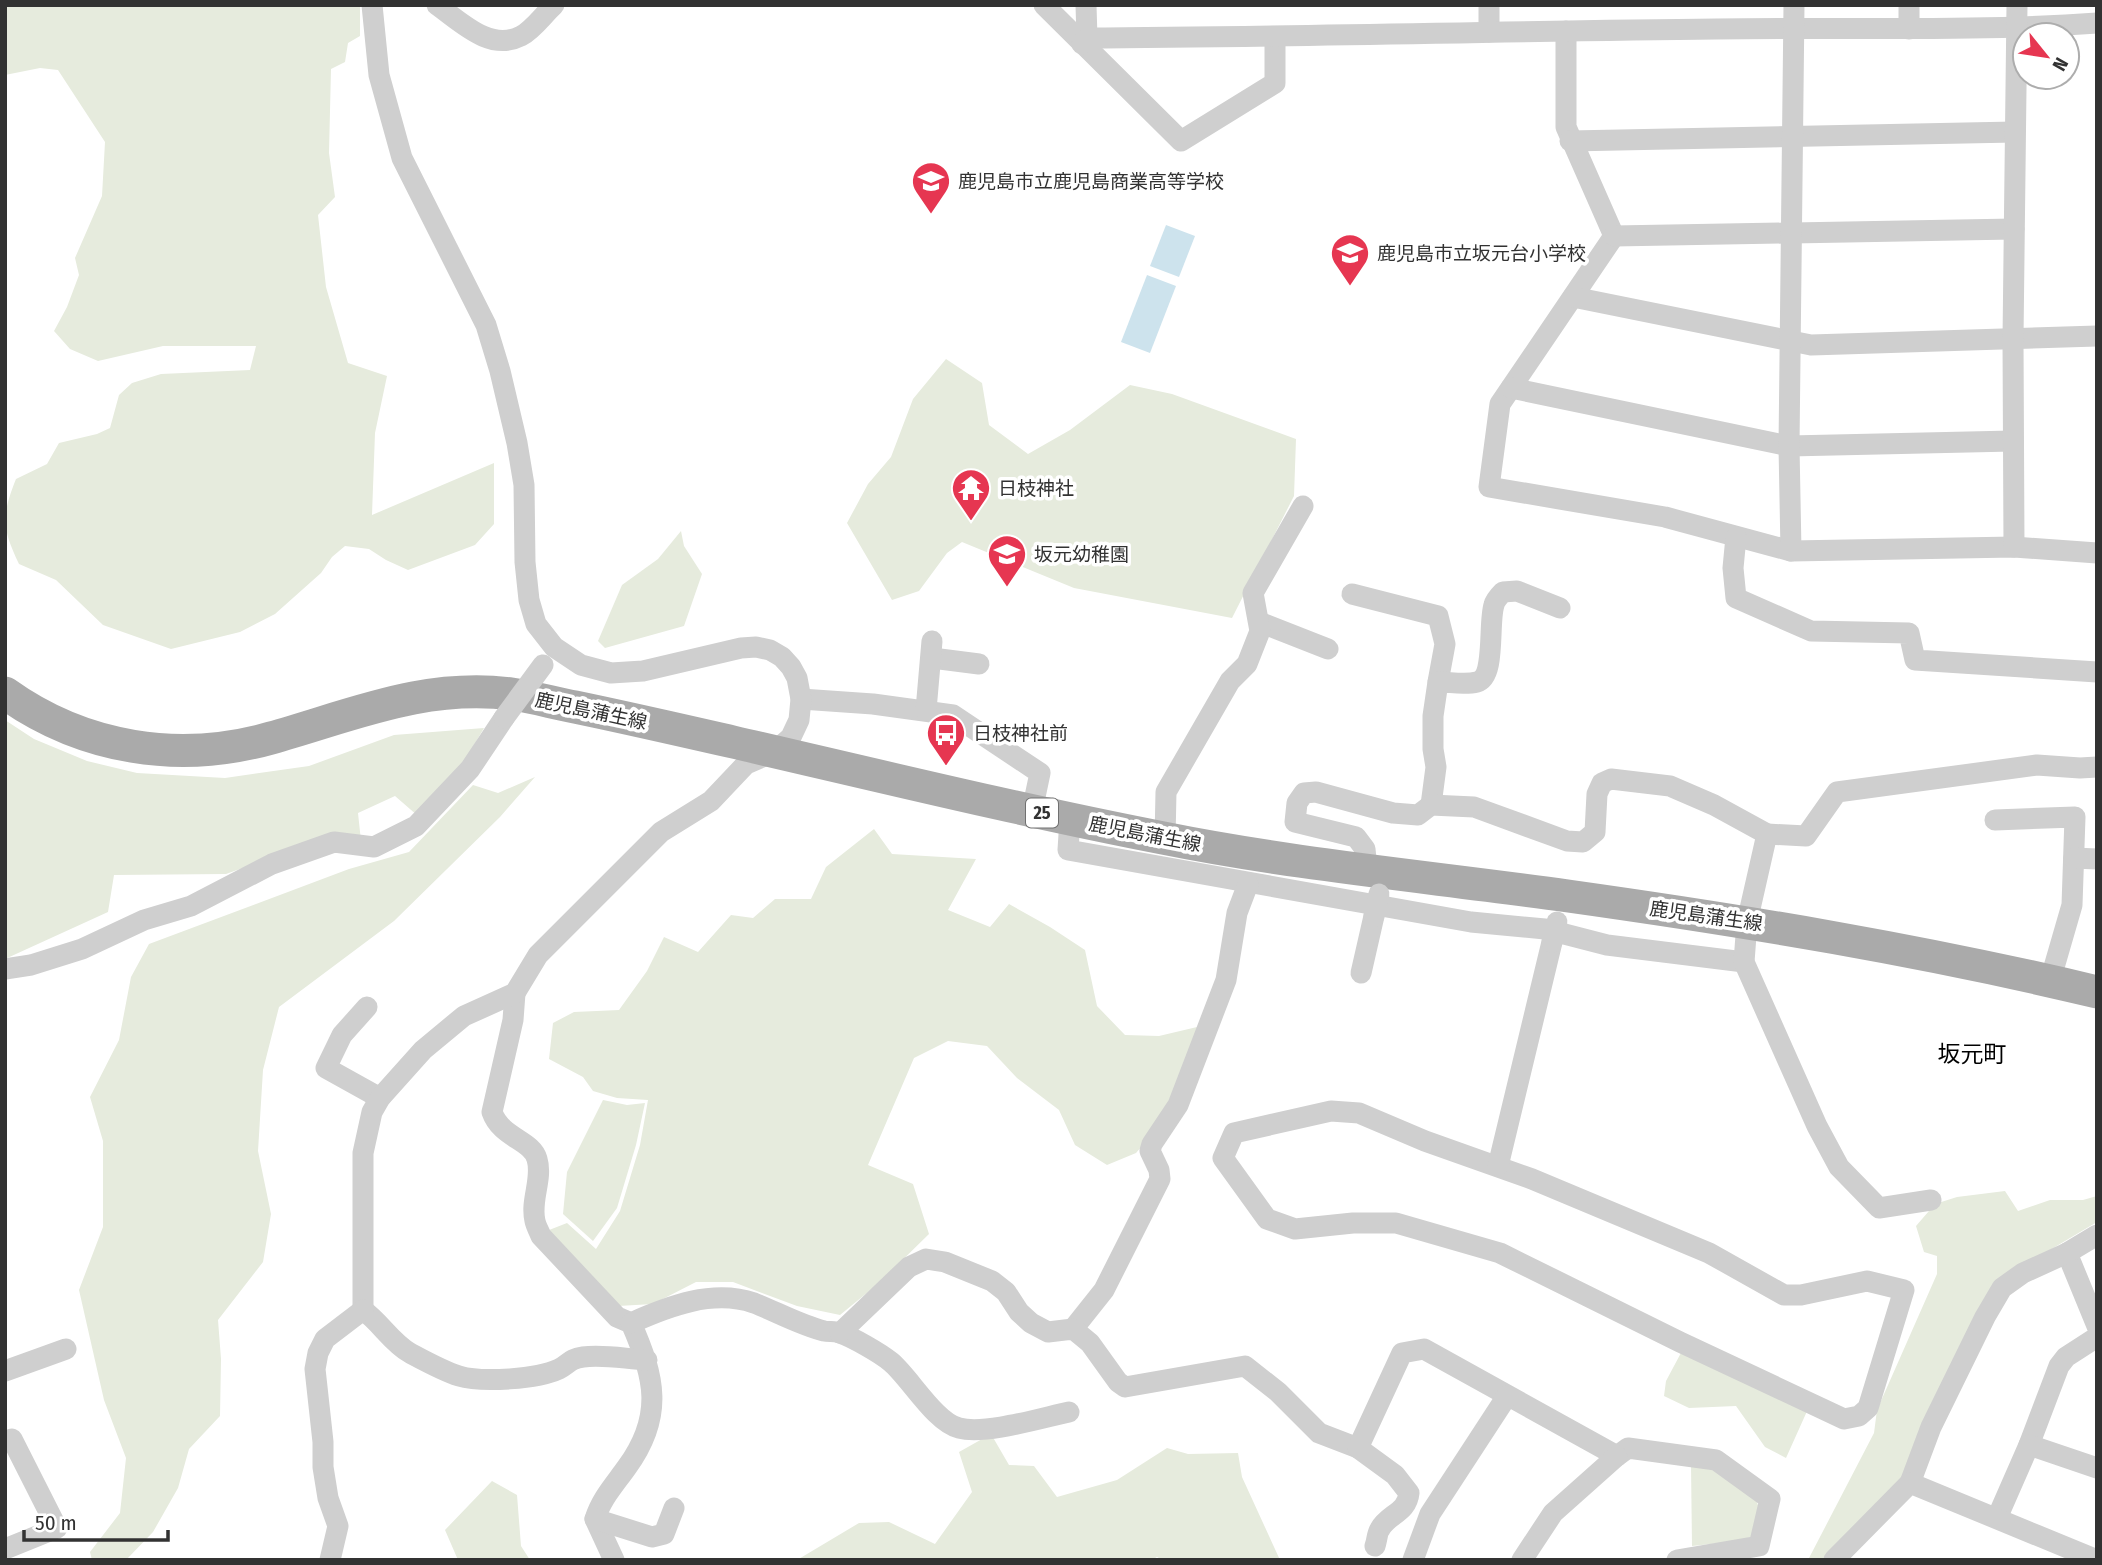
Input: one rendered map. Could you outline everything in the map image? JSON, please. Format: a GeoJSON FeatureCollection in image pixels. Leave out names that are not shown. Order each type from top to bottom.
{"type":"FeatureCollection","features":[{"type":"Feature","properties":{"kind":"main road","name":"鹿児島蒲生線"},"geometry":{"type":"LineString","coordinates":[[5,692],[46,718],[109,743],[147,749],[198,751],[233,747],[406,698],[436,693],[480,691],[530,697],[1032,811],[1376,878],[1558,920],[1747,922],[1986,966],[2097,992]]}},
{"type":"Feature","properties":{"kind":"street"},"geometry":{"type":"LineString","coordinates":[[372,5],[379,75],[402,158],[486,325],[500,371],[524,485],[525,562],[529,600],[548,656]]}},
{"type":"Feature","properties":{"kind":"street"},"geometry":{"type":"LineString","coordinates":[[437,5],[475,32],[496,42],[522,36],[554,5]]}},
{"type":"Feature","properties":{"kind":"street"},"geometry":{"type":"LineString","coordinates":[[1044,5],[1084,41],[1181,141],[1275,83],[1275,37]]}},
{"type":"Feature","properties":{"kind":"street"},"geometry":{"type":"LineString","coordinates":[[1084,41],[1086,5]]}},
{"type":"Feature","properties":{"kind":"street"},"geometry":{"type":"LineString","coordinates":[[1489,5],[1489,32]]}},
{"type":"Feature","properties":{"kind":"street"},"geometry":{"type":"LineString","coordinates":[[1791,551],[1789,446],[1794,5]]}},
{"type":"Feature","properties":{"kind":"street"},"geometry":{"type":"LineString","coordinates":[[1909,5],[1909,29]]}},
{"type":"Feature","properties":{"kind":"street"},"geometry":{"type":"LineString","coordinates":[[1084,41],[1794,28],[2011,29]]}},
{"type":"Feature","properties":{"kind":"street"},"geometry":{"type":"LineString","coordinates":[[1566,31],[1566,127],[1614,236]]}},
{"type":"Feature","properties":{"kind":"street"},"geometry":{"type":"LineString","coordinates":[[2014,547],[2016,91]]}},
{"type":"Feature","properties":{"kind":"street"},"geometry":{"type":"LineString","coordinates":[[1570,141],[2015,132]]}},
{"type":"Feature","properties":{"kind":"street"},"geometry":{"type":"LineString","coordinates":[[1614,236],[2014,229]]}},
{"type":"Feature","properties":{"kind":"street"},"geometry":{"type":"LineString","coordinates":[[1614,236],[1500,404],[1489,487],[1665,517],[1791,551],[2014,547],[2097,553]]}},
{"type":"Feature","properties":{"kind":"street"},"geometry":{"type":"LineString","coordinates":[[1573,297],[1811,345],[2097,337]]}},
{"type":"Feature","properties":{"kind":"street"},"geometry":{"type":"LineString","coordinates":[[1511,388],[1789,446],[2013,441]]}},
{"type":"Feature","properties":{"kind":"street"},"geometry":{"type":"LineString","coordinates":[[1165,839],[1166,792],[1230,681],[1247,664],[1261,631],[1253,593],[1303,506]]}},
{"type":"Feature","properties":{"kind":"street"},"geometry":{"type":"LineString","coordinates":[[1736,537],[1733,568],[1736,598],[1811,631],[1909,633],[1915,660],[2097,672]]}},
{"type":"Feature","properties":{"kind":"street"},"geometry":{"type":"LineString","coordinates":[[1438,682],[1475,682],[1482,679],[1488,671],[1491,616],[1494,602],[1503,592],[1517,591],[1560,608]]}},
{"type":"Feature","properties":{"kind":"street"},"geometry":{"type":"LineString","coordinates":[[1352,594],[1438,617],[1445,644],[1433,716],[1436,767],[1431,805]]}},
{"type":"Feature","properties":{"kind":"street"},"geometry":{"type":"LineString","coordinates":[[1259,622],[1328,649]]}},
{"type":"Feature","properties":{"kind":"street"},"geometry":{"type":"LineString","coordinates":[[548,656],[611,673],[643,671],[756,647],[770,650],[782,657],[791,667],[797,678],[801,699],[799,720],[791,737],[774,752],[746,764],[710,801],[661,832],[538,955],[515,993],[513,1020],[492,1112],[496,1124],[537,1156],[535,1220],[541,1236],[612,1311],[631,1323],[647,1360],[651,1380],[650,1426],[636,1454],[598,1507],[595,1518],[614,1560]]}},
{"type":"Feature","properties":{"kind":"street"},"geometry":{"type":"LineString","coordinates":[[926,710],[932,650],[979,664]]}},
{"type":"Feature","properties":{"kind":"street"},"geometry":{"type":"LineString","coordinates":[[5,970],[82,949],[144,920],[191,906],[272,864],[334,842],[374,847],[416,826],[470,769],[548,656]]}},
{"type":"Feature","properties":{"kind":"street"},"geometry":{"type":"LineString","coordinates":[[801,699],[926,710],[953,715],[1040,773],[1032,811]]}},
{"type":"Feature","properties":{"kind":"street"},"geometry":{"type":"LineString","coordinates":[[1361,973],[1374,916],[1376,878],[1365,849],[1356,837],[1295,822],[1297,803],[1304,793],[1316,792],[1405,814],[1418,815],[1431,805],[1474,807],[1567,841],[1583,842],[1595,832],[1597,794],[1602,783],[1611,779],[1670,786],[1714,805],[1767,834],[1806,836],[1837,792],[2037,765],[2080,768],[2097,766]]}},
{"type":"Feature","properties":{"kind":"street"},"geometry":{"type":"LineString","coordinates":[[1995,820],[2075,817],[2073,905],[2050,981]]}},
{"type":"Feature","properties":{"kind":"street"},"geometry":{"type":"LineString","coordinates":[[1070,819],[1068,850],[1471,922],[1545,929],[1607,945],[1744,962]]}},
{"type":"Feature","properties":{"kind":"street"},"geometry":{"type":"LineString","coordinates":[[1767,834],[1747,922],[1744,962],[1817,1126],[1839,1167],[1879,1208],[1931,1200]]}},
{"type":"Feature","properties":{"kind":"street"},"geometry":{"type":"LineString","coordinates":[[2074,858],[2097,859]]}},
{"type":"Feature","properties":{"kind":"street"},"geometry":{"type":"LineString","coordinates":[[840,1333],[909,1267],[926,1259],[945,1262],[992,1281],[1006,1292],[1019,1312],[1031,1323],[1048,1332],[1073,1329],[1104,1290],[1160,1179],[1150,1151],[1152,1144],[1178,1105],[1226,980],[1237,913],[1248,884]]}},
{"type":"Feature","properties":{"kind":"street"},"geometry":{"type":"LineString","coordinates":[[1498,1166],[1558,920]]}},
{"type":"Feature","properties":{"kind":"street"},"geometry":{"type":"LineString","coordinates":[[363,1310],[363,1153],[372,1112],[380,1098],[423,1050],[464,1016],[515,993]]}},
{"type":"Feature","properties":{"kind":"street"},"geometry":{"type":"LineString","coordinates":[[368,1007],[342,1035],[326,1068],[380,1098]]}},
{"type":"Feature","properties":{"kind":"street"},"geometry":{"type":"LineString","coordinates":[[1331,1111],[1359,1113],[1425,1141],[1498,1166],[1709,1253],[1784,1295],[1801,1296],[1867,1281],[1903,1290],[1868,1408],[1859,1416],[1844,1419],[1500,1253],[1396,1223],[1353,1223],[1295,1229],[1268,1219],[1223,1158],[1234,1133],[1331,1111]]}},
{"type":"Feature","properties":{"kind":"street"},"geometry":{"type":"LineString","coordinates":[[1834,1560],[1910,1483],[1931,1427],[1985,1317],[2002,1289],[2023,1273],[2067,1253],[2097,1235]]}},
{"type":"Feature","properties":{"kind":"street"},"geometry":{"type":"LineString","coordinates":[[2067,1253],[2097,1326]]}},
{"type":"Feature","properties":{"kind":"street"},"geometry":{"type":"LineString","coordinates":[[631,1323],[703,1298],[726,1297],[751,1302],[824,1331],[840,1333],[889,1360],[932,1409],[958,1428],[990,1428],[1069,1412]]}},
{"type":"Feature","properties":{"kind":"street"},"geometry":{"type":"LineString","coordinates":[[363,1310],[394,1342],[410,1353],[458,1376],[485,1380],[523,1377],[561,1368],[568,1361],[584,1357],[647,1360]]}},
{"type":"Feature","properties":{"kind":"street"},"geometry":{"type":"LineString","coordinates":[[330,1560],[338,1526],[328,1498],[323,1467],[315,1369],[324,1339],[363,1310]]}},
{"type":"Feature","properties":{"kind":"street"},"geometry":{"type":"LineString","coordinates":[[1073,1329],[1090,1343],[1118,1382],[1125,1387],[1245,1366],[1278,1392],[1319,1433],[1359,1448],[1395,1475],[1409,1493],[1408,1502],[1402,1510],[1380,1528],[1375,1546]]}},
{"type":"Feature","properties":{"kind":"street"},"geometry":{"type":"LineString","coordinates":[[1997,1518],[2059,1366],[2066,1357],[2097,1338]]}},
{"type":"Feature","properties":{"kind":"street"},"geometry":{"type":"LineString","coordinates":[[5,1371],[66,1349]]}},
{"type":"Feature","properties":{"kind":"street"},"geometry":{"type":"LineString","coordinates":[[1359,1448],[1402,1353],[1424,1349],[1617,1456]]}},
{"type":"Feature","properties":{"kind":"street"},"geometry":{"type":"LineString","coordinates":[[1413,1560],[1430,1514],[1507,1396]]}},
{"type":"Feature","properties":{"kind":"street"},"geometry":{"type":"LineString","coordinates":[[5,1442],[12,1439],[57,1528],[5,1549]]}},
{"type":"Feature","properties":{"kind":"street"},"geometry":{"type":"LineString","coordinates":[[2029,1445],[2097,1468]]}},
{"type":"Feature","properties":{"kind":"street"},"geometry":{"type":"LineString","coordinates":[[1522,1560],[1553,1513],[1628,1448],[1716,1460],[1770,1499],[1759,1546],[1677,1560]]}},
{"type":"Feature","properties":{"kind":"street"},"geometry":{"type":"LineString","coordinates":[[1910,1483],[2097,1560]]}},
{"type":"Feature","properties":{"kind":"street"},"geometry":{"type":"LineString","coordinates":[[595,1518],[652,1537],[664,1534],[674,1508]]}},
{"type":"Feature","properties":{"kind":"shaded area"},"geometry":{"type":"Polygon","coordinates":[[[5,5],[360,5],[360,36],[348,43],[345,62],[331,69],[329,153],[335,197],[318,215],[326,287],[348,363],[387,376],[375,433],[372,515],[494,463],[494,524],[475,545],[408,570],[369,549],[345,546],[332,557],[321,573],[275,614],[240,632],[171,649],[103,625],[56,580],[19,564],[9,541],[6,522],[8,503],[16,479],[47,464],[59,443],[110,428],[119,395],[132,383],[161,374],[250,370],[256,346],[163,346],[98,361],[70,349],[54,331],[79,275],[75,258],[102,196],[105,142],[58,70],[40,68],[5,75],[5,5]]]}},
{"type":"Feature","properties":{"kind":"shaded area"},"geometry":{"type":"Polygon","coordinates":[[[946,359],[982,383],[989,425],[1028,454],[1070,430],[1130,385],[1172,394],[1296,439],[1294,496],[1232,618],[1074,588],[962,542],[947,553],[919,591],[892,600],[847,523],[868,484],[891,457],[913,399],[946,359]]]}},
{"type":"Feature","properties":{"kind":"shaded area"},"geometry":{"type":"Polygon","coordinates":[[[681,531],[684,546],[702,574],[684,626],[605,648],[598,641],[622,585],[658,559],[681,531]]]}},
{"type":"Feature","properties":{"kind":"shaded area"},"geometry":{"type":"Polygon","coordinates":[[[5,720],[34,739],[87,761],[137,773],[225,778],[309,766],[394,735],[484,728],[461,767],[418,816],[395,796],[358,813],[361,841],[333,836],[226,874],[114,875],[108,912],[5,959],[5,720]]]}},
{"type":"Feature","properties":{"kind":"shaded area"},"geometry":{"type":"Polygon","coordinates":[[[535,777],[500,817],[394,921],[279,1007],[263,1070],[258,1151],[271,1214],[263,1262],[218,1320],[221,1359],[220,1416],[189,1449],[178,1488],[153,1532],[126,1560],[92,1560],[90,1552],[120,1513],[126,1458],[104,1400],[79,1290],[103,1227],[103,1141],[90,1097],[119,1040],[131,977],[149,944],[349,869],[409,852],[473,785],[498,793],[535,777]]]}},
{"type":"Feature","properties":{"kind":"shaded area"},"geometry":{"type":"Polygon","coordinates":[[[874,829],[892,854],[976,859],[948,910],[990,927],[1009,904],[1085,950],[1097,1006],[1125,1035],[1159,1036],[1197,1027],[1177,1105],[1136,1153],[1107,1165],[1075,1145],[1059,1110],[1017,1078],[987,1046],[948,1041],[914,1058],[868,1165],[913,1184],[929,1234],[879,1283],[840,1315],[797,1306],[733,1282],[696,1282],[653,1304],[618,1306],[544,1232],[567,1223],[596,1249],[620,1211],[640,1145],[648,1100],[617,1098],[593,1091],[583,1077],[549,1059],[553,1023],[574,1012],[619,1010],[647,971],[664,937],[698,952],[731,915],[753,918],[775,899],[811,899],[826,867],[874,829]]]}},
{"type":"Feature","properties":{"kind":"shaded area"},"geometry":{"type":"Polygon","coordinates":[[[603,1100],[627,1105],[645,1103],[636,1145],[617,1208],[593,1241],[563,1214],[567,1172],[603,1100]]]}},
{"type":"Feature","properties":{"kind":"shaded area"},"geometry":{"type":"Polygon","coordinates":[[[2005,1191],[2018,1211],[2050,1200],[2083,1200],[2097,1196],[2097,1222],[2033,1260],[1986,1303],[1912,1467],[1826,1560],[1808,1560],[1874,1433],[1877,1410],[1937,1274],[1937,1256],[1924,1252],[1916,1226],[1935,1204],[1957,1197],[2005,1191]]]}},
{"type":"Feature","properties":{"kind":"shaded area"},"geometry":{"type":"Polygon","coordinates":[[[1682,1351],[1808,1409],[1786,1458],[1765,1447],[1736,1406],[1689,1408],[1664,1396],[1666,1381],[1682,1351]]]}},
{"type":"Feature","properties":{"kind":"shaded area"},"geometry":{"type":"Polygon","coordinates":[[[991,1434],[1009,1465],[1034,1466],[1057,1497],[1117,1480],[1167,1448],[1188,1454],[1238,1453],[1242,1477],[1280,1560],[1163,1560],[1157,1557],[1151,1560],[797,1560],[859,1523],[889,1522],[935,1544],[972,1492],[959,1452],[991,1434]]]}},
{"type":"Feature","properties":{"kind":"shaded area"},"geometry":{"type":"Polygon","coordinates":[[[1691,1465],[1711,1467],[1755,1497],[1759,1508],[1753,1536],[1740,1541],[1692,1546],[1691,1465]]]}},
{"type":"Feature","properties":{"kind":"shaded area"},"geometry":{"type":"Polygon","coordinates":[[[492,1481],[517,1495],[521,1546],[530,1560],[458,1560],[445,1530],[492,1481]]]}},
{"type":"Feature","properties":{"kind":"water"},"geometry":{"type":"Polygon","coordinates":[[[1166,225],[1195,236],[1179,277],[1150,266],[1166,225]]]}},
{"type":"Feature","properties":{"kind":"water"},"geometry":{"type":"Polygon","coordinates":[[[1147,275],[1176,286],[1150,353],[1121,342],[1147,275]]]}},
{"type":"Feature","properties":{"kind":"place","name":"鹿児島市立鹿児島商業高等学校"},"geometry":{"type":"Point","coordinates":[931,215]}},
{"type":"Feature","properties":{"kind":"place","name":"鹿児島市立坂元台小学校"},"geometry":{"type":"Point","coordinates":[1350,287]}},
{"type":"Feature","properties":{"kind":"place","name":"日枝神社"},"geometry":{"type":"Point","coordinates":[971,522]}},
{"type":"Feature","properties":{"kind":"place","name":"坂元幼稚園"},"geometry":{"type":"Point","coordinates":[1007,588]}},
{"type":"Feature","properties":{"kind":"place","name":"日枝神社前"},"geometry":{"type":"Point","coordinates":[946,767]}},
{"type":"Feature","properties":{"kind":"district","name":"坂元町"},"geometry":{"type":"Point","coordinates":[1972,1054]}}]}
